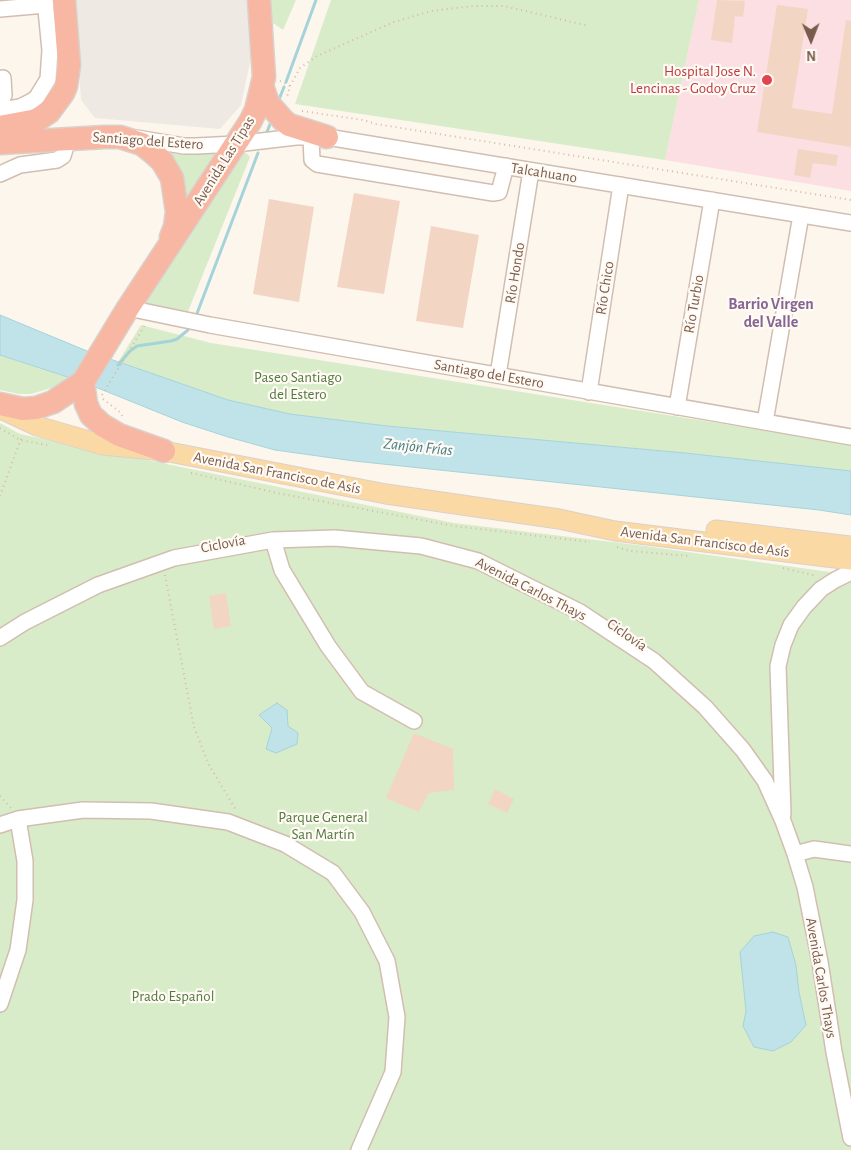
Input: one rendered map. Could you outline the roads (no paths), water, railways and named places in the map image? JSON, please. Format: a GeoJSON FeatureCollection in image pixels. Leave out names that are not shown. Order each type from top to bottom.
{"type":"FeatureCollection","features":[{"type":"Feature","properties":{"kind":"highway","name":"Avenida Las Tipas"},"geometry":{"type":"LineString","coordinates":[[93,387],[110,359],[128,308],[236,144],[269,83],[264,64],[259,0]]}},
{"type":"Feature","properties":{"kind":"highway"},"geometry":{"type":"LineString","coordinates":[[0,127],[37,120],[49,112],[66,86],[69,65],[52,2]]}},
{"type":"Feature","properties":{"kind":"highway"},"geometry":{"type":"LineString","coordinates":[[269,83],[268,103],[283,120],[319,137]]}},
{"type":"Feature","properties":{"kind":"highway","name":"Avenida Las Tipas"},"geometry":{"type":"LineString","coordinates":[[120,137],[142,144],[162,161],[172,178],[176,198],[176,220],[164,254]]}},
{"type":"Feature","properties":{"kind":"highway","name":"Santiago del Estero"},"geometry":{"type":"LineString","coordinates":[[0,143],[120,137]]}},
{"type":"Feature","properties":{"kind":"highway"},"geometry":{"type":"LineString","coordinates":[[0,404],[23,409],[36,408],[93,387]]}},
{"type":"Feature","properties":{"kind":"highway"},"geometry":{"type":"LineString","coordinates":[[93,387],[86,404],[91,415],[102,425],[119,435],[164,451]]}},
{"type":"Feature","properties":{"kind":"main road","name":"Avenida San Francisco de Asís"},"geometry":{"type":"LineString","coordinates":[[0,409],[28,422],[103,445],[164,451],[386,494],[559,519],[615,531],[851,560]]}},
{"type":"Feature","properties":{"kind":"main road","name":"Avenida San Francisco de Asís"},"geometry":{"type":"LineString","coordinates":[[559,519],[617,519],[851,546]]}},
{"type":"Feature","properties":{"kind":"street"},"geometry":{"type":"LineString","coordinates":[[0,9],[52,2],[48,79],[37,97],[20,107],[0,110]]}},
{"type":"Feature","properties":{"kind":"street"},"geometry":{"type":"LineString","coordinates":[[0,105],[4,95],[3,78]]}},
{"type":"Feature","properties":{"kind":"street","name":"Santiago del Estero"},"geometry":{"type":"LineString","coordinates":[[120,137],[184,146],[236,144]]}},
{"type":"Feature","properties":{"kind":"street","name":"Talcahuano"},"geometry":{"type":"LineString","coordinates":[[236,144],[296,137],[319,137],[851,223]]}},
{"type":"Feature","properties":{"kind":"street"},"geometry":{"type":"LineString","coordinates":[[319,137],[312,160],[317,164],[493,193],[500,192],[506,166]]}},
{"type":"Feature","properties":{"kind":"street"},"geometry":{"type":"LineString","coordinates":[[0,174],[20,165],[56,160],[63,156],[66,146],[64,139]]}},
{"type":"Feature","properties":{"kind":"street","name":"Río Hondo"},"geometry":{"type":"LineString","coordinates":[[498,375],[532,171]]}},
{"type":"Feature","properties":{"kind":"street","name":"Río Chico"},"geometry":{"type":"LineString","coordinates":[[589,392],[620,185]]}},
{"type":"Feature","properties":{"kind":"street","name":"Río Turbio"},"geometry":{"type":"LineString","coordinates":[[677,407],[712,200]]}},
{"type":"Feature","properties":{"kind":"street"},"geometry":{"type":"LineString","coordinates":[[765,422],[802,215]]}},
{"type":"Feature","properties":{"kind":"street","name":"Santiago del Estero"},"geometry":{"type":"LineString","coordinates":[[128,308],[210,325],[851,437]]}},
{"type":"Feature","properties":{"kind":"street","name":"Avenida Carlos Thays"},"geometry":{"type":"LineString","coordinates":[[0,638],[25,622],[98,585],[174,558],[273,540],[334,538],[421,546],[478,561],[580,612],[654,661],[706,707],[743,750],[765,781],[796,854],[805,887],[851,1138]]}},
{"type":"Feature","properties":{"kind":"street"},"geometry":{"type":"LineString","coordinates":[[273,540],[282,570],[328,646],[362,692],[414,721]]}},
{"type":"Feature","properties":{"kind":"street","name":"Avenida Carlos Thays"},"geometry":{"type":"LineString","coordinates":[[783,821],[778,666],[783,645],[791,625],[804,607],[822,589],[851,572]]}},
{"type":"Feature","properties":{"kind":"street"},"geometry":{"type":"LineString","coordinates":[[0,825],[83,810],[151,811],[228,822],[285,844],[333,874],[362,912],[387,961],[397,1016],[394,1072],[359,1150]]}},
{"type":"Feature","properties":{"kind":"street"},"geometry":{"type":"LineString","coordinates":[[0,833],[19,822]]}},
{"type":"Feature","properties":{"kind":"street"},"geometry":{"type":"LineString","coordinates":[[0,1004],[18,950],[25,900],[25,861],[19,822]]}},
{"type":"Feature","properties":{"kind":"street"},"geometry":{"type":"LineString","coordinates":[[796,854],[814,849],[851,854]]}},
{"type":"Feature","properties":{"kind":"water","name":"Zanjón Frías"},"geometry":{"type":"Polygon","coordinates":[[[0,315],[87,351],[228,400],[290,414],[387,426],[685,453],[851,471],[851,515],[819,510],[354,461],[275,450],[182,422],[83,382],[0,355],[0,315]]]}},
{"type":"Feature","properties":{"kind":"water"},"geometry":{"type":"Polygon","coordinates":[[[277,703],[287,710],[288,726],[298,733],[297,744],[276,753],[266,749],[272,728],[259,715],[277,703]]]}},
{"type":"Feature","properties":{"kind":"water"},"geometry":{"type":"Polygon","coordinates":[[[773,932],[788,937],[796,965],[806,1025],[791,1042],[773,1051],[754,1047],[743,1026],[746,1011],[740,952],[754,936],[773,932]]]}},
{"type":"Feature","properties":{"kind":"waterway"},"geometry":{"type":"LineString","coordinates":[[286,82],[316,0]]}},
{"type":"Feature","properties":{"kind":"waterway"},"geometry":{"type":"LineString","coordinates":[[278,102],[284,87]]}},
{"type":"Feature","properties":{"kind":"waterway"},"geometry":{"type":"LineString","coordinates":[[267,132],[272,119]]}},
{"type":"Feature","properties":{"kind":"waterway"},"geometry":{"type":"LineString","coordinates":[[196,316],[258,153]]}},
{"type":"Feature","properties":{"kind":"waterway"},"geometry":{"type":"LineString","coordinates":[[118,365],[137,346],[171,341],[177,339],[188,330]]}},
{"type":"Feature","properties":{"kind":"place","name":"Hospital Jose N. Lencinas - Godoy Cruz"},"geometry":{"type":"Point","coordinates":[767,80]}},
{"type":"Feature","properties":{"kind":"district","name":"Barrio Virgen del Valle"},"geometry":{"type":"Point","coordinates":[771,313]}},
{"type":"Feature","properties":{"kind":"park label","name":"Paseo Santiago del Estero"},"geometry":{"type":"Point","coordinates":[298,386]}},
{"type":"Feature","properties":{"kind":"park label","name":"Parque General San Martín"},"geometry":{"type":"Point","coordinates":[323,826]}},
{"type":"Feature","properties":{"kind":"park label","name":"Prado Español"},"geometry":{"type":"Point","coordinates":[173,996]}}]}
